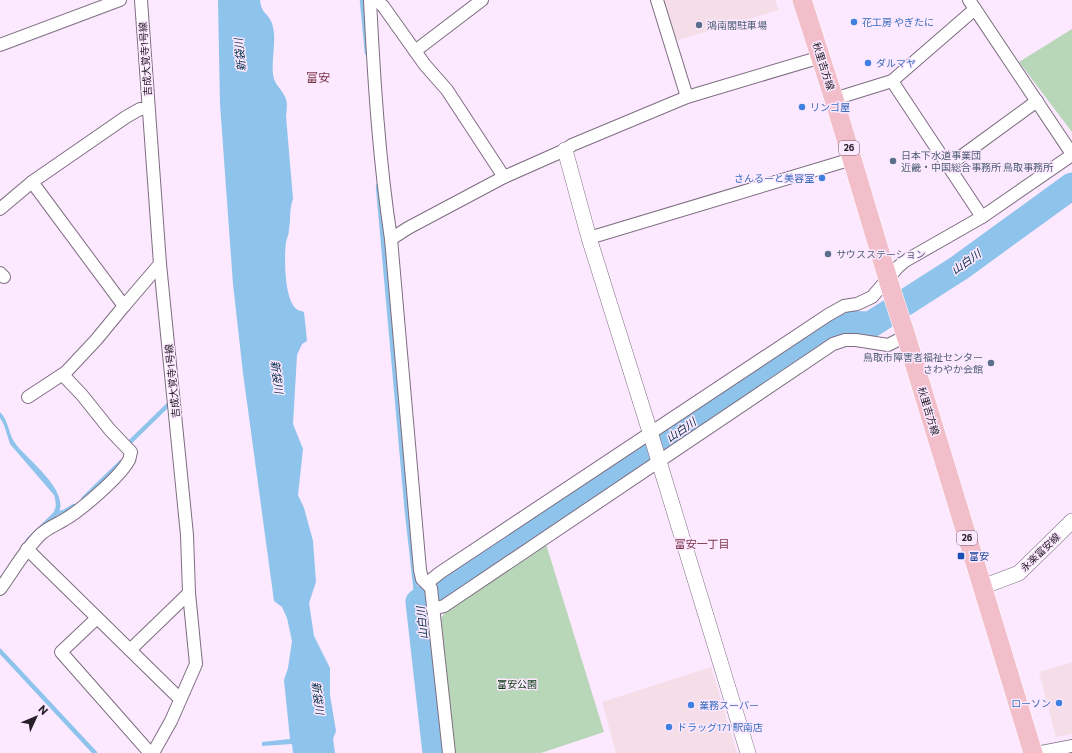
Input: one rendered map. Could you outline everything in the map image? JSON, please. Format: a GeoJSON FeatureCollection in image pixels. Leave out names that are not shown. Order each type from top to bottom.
{"type":"FeatureCollection","features":[{"type":"Feature","properties":{"kind":"main road","name":"秋里吉方線"},"geometry":{"type":"LineString","coordinates":[[802,0],[834,99],[890,288],[904,329],[1033,753]]}},
{"type":"Feature","properties":{"kind":"street"},"geometry":{"type":"LineString","coordinates":[[0,45],[120,0]]}},
{"type":"Feature","properties":{"kind":"street","name":"吉成大覚寺1号線"},"geometry":{"type":"LineString","coordinates":[[141,0],[160,264],[187,535],[189,594],[196,664],[162,738],[151,753]]}},
{"type":"Feature","properties":{"kind":"street"},"geometry":{"type":"LineString","coordinates":[[370,0],[383,188],[390,239],[420,570],[422,579],[429,585],[433,605],[449,753]]}},
{"type":"Feature","properties":{"kind":"street"},"geometry":{"type":"LineString","coordinates":[[376,0],[383,6],[415,51],[447,90],[504,177]]}},
{"type":"Feature","properties":{"kind":"street"},"geometry":{"type":"LineString","coordinates":[[415,51],[482,0]]}},
{"type":"Feature","properties":{"kind":"street"},"geometry":{"type":"LineString","coordinates":[[657,0],[686,97]]}},
{"type":"Feature","properties":{"kind":"street"},"geometry":{"type":"LineString","coordinates":[[433,605],[444,606],[828,315],[844,306],[857,304],[890,288],[905,261],[982,217],[1072,154],[972,5],[892,81],[834,99]]}},
{"type":"Feature","properties":{"kind":"street"},"geometry":{"type":"LineString","coordinates":[[390,239],[504,177],[565,150],[572,145],[686,97],[821,57]]}},
{"type":"Feature","properties":{"kind":"street"},"geometry":{"type":"LineString","coordinates":[[892,81],[982,217]]}},
{"type":"Feature","properties":{"kind":"street"},"geometry":{"type":"LineString","coordinates":[[948,166],[1037,101]]}},
{"type":"Feature","properties":{"kind":"street"},"geometry":{"type":"LineString","coordinates":[[0,209],[32,182],[126,117],[140,109],[148,109]]}},
{"type":"Feature","properties":{"kind":"street"},"geometry":{"type":"LineString","coordinates":[[565,150],[589,238],[748,753]]}},
{"type":"Feature","properties":{"kind":"street"},"geometry":{"type":"LineString","coordinates":[[589,238],[852,159]]}},
{"type":"Feature","properties":{"kind":"street"},"geometry":{"type":"LineString","coordinates":[[32,182],[124,306]]}},
{"type":"Feature","properties":{"kind":"street"},"geometry":{"type":"LineString","coordinates":[[28,397],[63,375],[96,340],[160,264]]}},
{"type":"Feature","properties":{"kind":"street"},"geometry":{"type":"LineString","coordinates":[[429,585],[441,572],[654,446],[833,344],[845,340],[856,340],[888,345],[904,329]]}},
{"type":"Feature","properties":{"kind":"street"},"geometry":{"type":"LineString","coordinates":[[0,589],[28,549],[42,533],[64,520],[98,494],[119,474],[130,459],[131,452],[127,446],[110,430],[82,395],[63,375]]}},
{"type":"Feature","properties":{"kind":"street","name":"永楽富安線"},"geometry":{"type":"LineString","coordinates":[[982,587],[1019,573],[1072,521]]}},
{"type":"Feature","properties":{"kind":"street"},"geometry":{"type":"LineString","coordinates":[[28,549],[180,700]]}},
{"type":"Feature","properties":{"kind":"street"},"geometry":{"type":"LineString","coordinates":[[130,650],[189,594]]}},
{"type":"Feature","properties":{"kind":"street"},"geometry":{"type":"LineString","coordinates":[[97,618],[60,652],[151,753]]}},
{"type":"Feature","properties":{"kind":"street"},"geometry":{"type":"LineString","coordinates":[[1036,753],[1072,746]]}},
{"type":"Feature","properties":{"kind":"shaded area","name":"鴻南閣駐車場"},"geometry":{"type":"Polygon","coordinates":[[[663,0],[775,0],[779,10],[675,41],[663,0]]]}},
{"type":"Feature","properties":{"kind":"shaded area","name":"ローソン"},"geometry":{"type":"Polygon","coordinates":[[[1072,662],[1072,734],[1056,737],[1039,672],[1072,662]]]}},
{"type":"Feature","properties":{"kind":"shaded area","name":"ドラッグ171 駅南店"},"geometry":{"type":"Polygon","coordinates":[[[711,667],[737,753],[616,753],[602,702],[711,667]]]}},
{"type":"Feature","properties":{"kind":"green space"},"geometry":{"type":"Polygon","coordinates":[[[1072,29],[1072,132],[1019,62],[1072,29]]]}},
{"type":"Feature","properties":{"kind":"green space","name":"富安公園"},"geometry":{"type":"Polygon","coordinates":[[[546,544],[604,732],[541,753],[454,753],[441,618],[446,611],[546,544]]]}},
{"type":"Feature","properties":{"kind":"water","name":"新袋川"},"geometry":{"type":"Polygon","coordinates":[[[218,0],[260,0],[263,10],[271,21],[273,27],[274,77],[287,102],[286,116],[293,199],[285,249],[285,268],[288,289],[293,306],[304,312],[307,341],[302,344],[297,355],[293,424],[303,449],[298,495],[304,508],[313,541],[316,582],[309,603],[314,636],[330,668],[330,695],[336,731],[333,739],[335,753],[293,753],[292,744],[262,746],[262,742],[290,739],[284,680],[288,668],[292,641],[287,618],[282,607],[274,601],[243,373],[233,284],[220,104],[218,0]]]}},
{"type":"Feature","properties":{"kind":"water"},"geometry":{"type":"Polygon","coordinates":[[[0,412],[5,419],[15,443],[47,477],[54,487],[59,497],[60,507],[57,516],[31,541],[0,585],[0,577],[20,548],[27,538],[53,513],[56,504],[54,495],[10,444],[4,425],[0,418],[0,412]]]}},
{"type":"Feature","properties":{"kind":"waterway"},"geometry":{"type":"LineString","coordinates":[[362,0],[367,53]]}},
{"type":"Feature","properties":{"kind":"waterway"},"geometry":{"type":"LineString","coordinates":[[378,186],[407,512],[416,592],[419,602]]}},
{"type":"Feature","properties":{"kind":"waterway","name":"山白川"},"geometry":{"type":"LineString","coordinates":[[436,753],[419,602],[458,573],[464,573],[564,508],[575,498],[652,450],[838,324],[870,325],[959,268],[1072,186]]}},
{"type":"Feature","properties":{"kind":"waterway"},"geometry":{"type":"LineString","coordinates":[[129,443],[168,405]]}},
{"type":"Feature","properties":{"kind":"waterway"},"geometry":{"type":"LineString","coordinates":[[83,499],[121,462]]}},
{"type":"Feature","properties":{"kind":"waterway"},"geometry":{"type":"LineString","coordinates":[[60,513],[74,506]]}},
{"type":"Feature","properties":{"kind":"waterway"},"geometry":{"type":"LineString","coordinates":[[0,651],[95,753]]}},
{"type":"Feature","properties":{"kind":"place","name":"花工房 やぎたに"},"geometry":{"type":"Point","coordinates":[854,22]}},
{"type":"Feature","properties":{"kind":"place","name":"鴻南閣駐車場"},"geometry":{"type":"Point","coordinates":[699,25]}},
{"type":"Feature","properties":{"kind":"place","name":"ダルマヤ"},"geometry":{"type":"Point","coordinates":[868,63]}},
{"type":"Feature","properties":{"kind":"place","name":"リンゴ屋"},"geometry":{"type":"Point","coordinates":[802,107]}},
{"type":"Feature","properties":{"kind":"place","name":"日本下水道事業団 近畿・中国総合事務所 鳥取事務所"},"geometry":{"type":"Point","coordinates":[893,161]}},
{"type":"Feature","properties":{"kind":"place","name":"さんるーと美容室"},"geometry":{"type":"Point","coordinates":[822,178]}},
{"type":"Feature","properties":{"kind":"place","name":"サウスステーション"},"geometry":{"type":"Point","coordinates":[828,254]}},
{"type":"Feature","properties":{"kind":"place","name":"鳥取市障害者福祉センター さわやか会館"},"geometry":{"type":"Point","coordinates":[991,363]}},
{"type":"Feature","properties":{"kind":"place","name":"富安"},"geometry":{"type":"Point","coordinates":[961,556]}},
{"type":"Feature","properties":{"kind":"place","name":"ローソン"},"geometry":{"type":"Point","coordinates":[1059,703]}},
{"type":"Feature","properties":{"kind":"place","name":"業務スーパー"},"geometry":{"type":"Point","coordinates":[691,705]}},
{"type":"Feature","properties":{"kind":"place","name":"ドラッグ171 駅南店"},"geometry":{"type":"Point","coordinates":[669,727]}},
{"type":"Feature","properties":{"kind":"district","name":"富安"},"geometry":{"type":"Point","coordinates":[318,78]}},
{"type":"Feature","properties":{"kind":"district","name":"富安一丁目"},"geometry":{"type":"Point","coordinates":[702,544]}}]}
